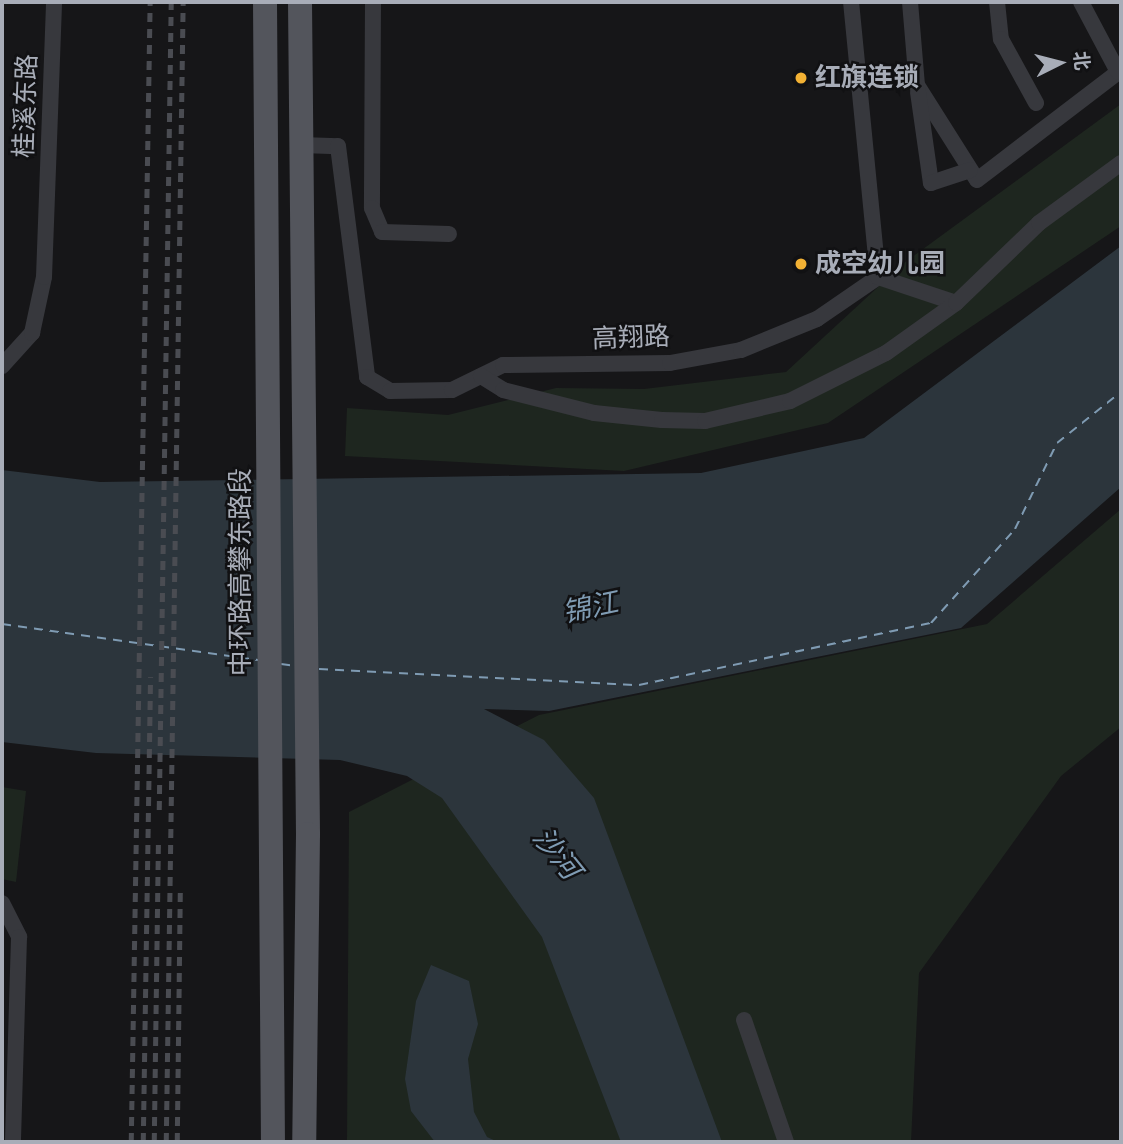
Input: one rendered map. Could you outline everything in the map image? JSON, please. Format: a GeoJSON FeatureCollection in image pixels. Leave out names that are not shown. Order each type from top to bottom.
{"type":"FeatureCollection","features":[{"type":"Feature","properties":{"kind":"main road","name":"中环路高攀东路段"},"geometry":{"type":"LineString","coordinates":[[265,2],[273,1142]]}},
{"type":"Feature","properties":{"kind":"main road"},"geometry":{"type":"LineString","coordinates":[[300,2],[308,834],[304,1142]]}},
{"type":"Feature","properties":{"kind":"street","name":"桂溪东路"},"geometry":{"type":"LineString","coordinates":[[2,366],[32,333],[44,277],[54,2]]}},
{"type":"Feature","properties":{"kind":"street"},"geometry":{"type":"LineString","coordinates":[[373,2],[372,208],[382,232],[449,234]]}},
{"type":"Feature","properties":{"kind":"street"},"geometry":{"type":"LineString","coordinates":[[851,2],[878,277],[956,303]]}},
{"type":"Feature","properties":{"kind":"street"},"geometry":{"type":"LineString","coordinates":[[910,2],[917,85],[931,183],[970,170]]}},
{"type":"Feature","properties":{"kind":"street"},"geometry":{"type":"LineString","coordinates":[[997,2],[1000,39],[1037,103]]}},
{"type":"Feature","properties":{"kind":"street"},"geometry":{"type":"LineString","coordinates":[[917,85],[976,180],[1120,71],[1081,2]]}},
{"type":"Feature","properties":{"kind":"street","name":"高翔路"},"geometry":{"type":"LineString","coordinates":[[301,145],[338,146],[367,377],[390,391],[452,390],[503,365],[670,363],[741,350],[817,319],[878,277]]}},
{"type":"Feature","properties":{"kind":"street"},"geometry":{"type":"LineString","coordinates":[[481,376],[503,390],[594,413],[705,421],[790,401],[886,353],[956,303],[1040,223],[1121,163]]}},
{"type":"Feature","properties":{"kind":"street"},"geometry":{"type":"LineString","coordinates":[[2,903],[19,937],[13,1142]]}},
{"type":"Feature","properties":{"kind":"street"},"geometry":{"type":"LineString","coordinates":[[744,1020],[786,1142]]}},
{"type":"Feature","properties":{"kind":"shaded area"},"geometry":{"type":"Polygon","coordinates":[[[1121,104],[1121,226],[828,423],[624,471],[345,456],[347,408],[448,415],[556,388],[644,389],[786,372],[904,263],[1121,104]]]}},
{"type":"Feature","properties":{"kind":"shaded area"},"geometry":{"type":"Polygon","coordinates":[[[1121,509],[1121,727],[1061,776],[919,973],[911,1142],[347,1142],[349,812],[539,715],[987,624],[1121,509]]]}},
{"type":"Feature","properties":{"kind":"shaded area"},"geometry":{"type":"Polygon","coordinates":[[[2,787],[26,791],[16,882],[2,879],[2,787]]]}},
{"type":"Feature","properties":{"kind":"water"},"geometry":{"type":"Polygon","coordinates":[[[1121,246],[1121,487],[961,628],[549,711],[484,709],[544,740],[594,798],[722,1142],[621,1142],[542,937],[442,798],[407,776],[340,760],[96,753],[2,742],[2,470],[100,482],[701,473],[864,438],[1121,246]]]}},
{"type":"Feature","properties":{"kind":"water"},"geometry":{"type":"Polygon","coordinates":[[[431,965],[469,981],[478,1024],[468,1059],[474,1112],[487,1137],[498,1142],[435,1142],[411,1111],[405,1079],[416,1001],[431,965]]]}},
{"type":"Feature","properties":{"kind":"ferry route"},"geometry":{"type":"LineString","coordinates":[[319,669],[639,685],[931,623],[1015,529],[1057,443],[1121,392]]}},
{"type":"Feature","properties":{"kind":"ferry route"},"geometry":{"type":"LineString","coordinates":[[2,624],[258,660]]}},
{"type":"Feature","properties":{"kind":"ferry route"},"geometry":{"type":"LineString","coordinates":[[281,664],[296,666]]}},
{"type":"Feature","properties":{"kind":"railway"},"geometry":{"type":"LineString","coordinates":[[131,1142],[150,2]]}},
{"type":"Feature","properties":{"kind":"railway"},"geometry":{"type":"LineString","coordinates":[[159,810],[171,2]]}},
{"type":"Feature","properties":{"kind":"railway"},"geometry":{"type":"LineString","coordinates":[[166,1142],[183,2]]}},
{"type":"Feature","properties":{"kind":"railway"},"geometry":{"type":"LineString","coordinates":[[143,1142],[150,677]]}},
{"type":"Feature","properties":{"kind":"railway"},"geometry":{"type":"LineString","coordinates":[[154,1142],[158,841]]}},
{"type":"Feature","properties":{"kind":"railway"},"geometry":{"type":"LineString","coordinates":[[177,1142],[180,890]]}},
{"type":"Feature","properties":{"kind":"place","name":"红旗连锁"},"geometry":{"type":"Point","coordinates":[801,78]}},
{"type":"Feature","properties":{"kind":"place","name":"成空幼儿园"},"geometry":{"type":"Point","coordinates":[801,264]}},
{"type":"Feature","properties":{"kind":"water label","name":"锦江"},"geometry":{"type":"Point","coordinates":[590,607]}},
{"type":"Feature","properties":{"kind":"water label","name":"沙河"},"geometry":{"type":"Point","coordinates":[557,853]}}]}
